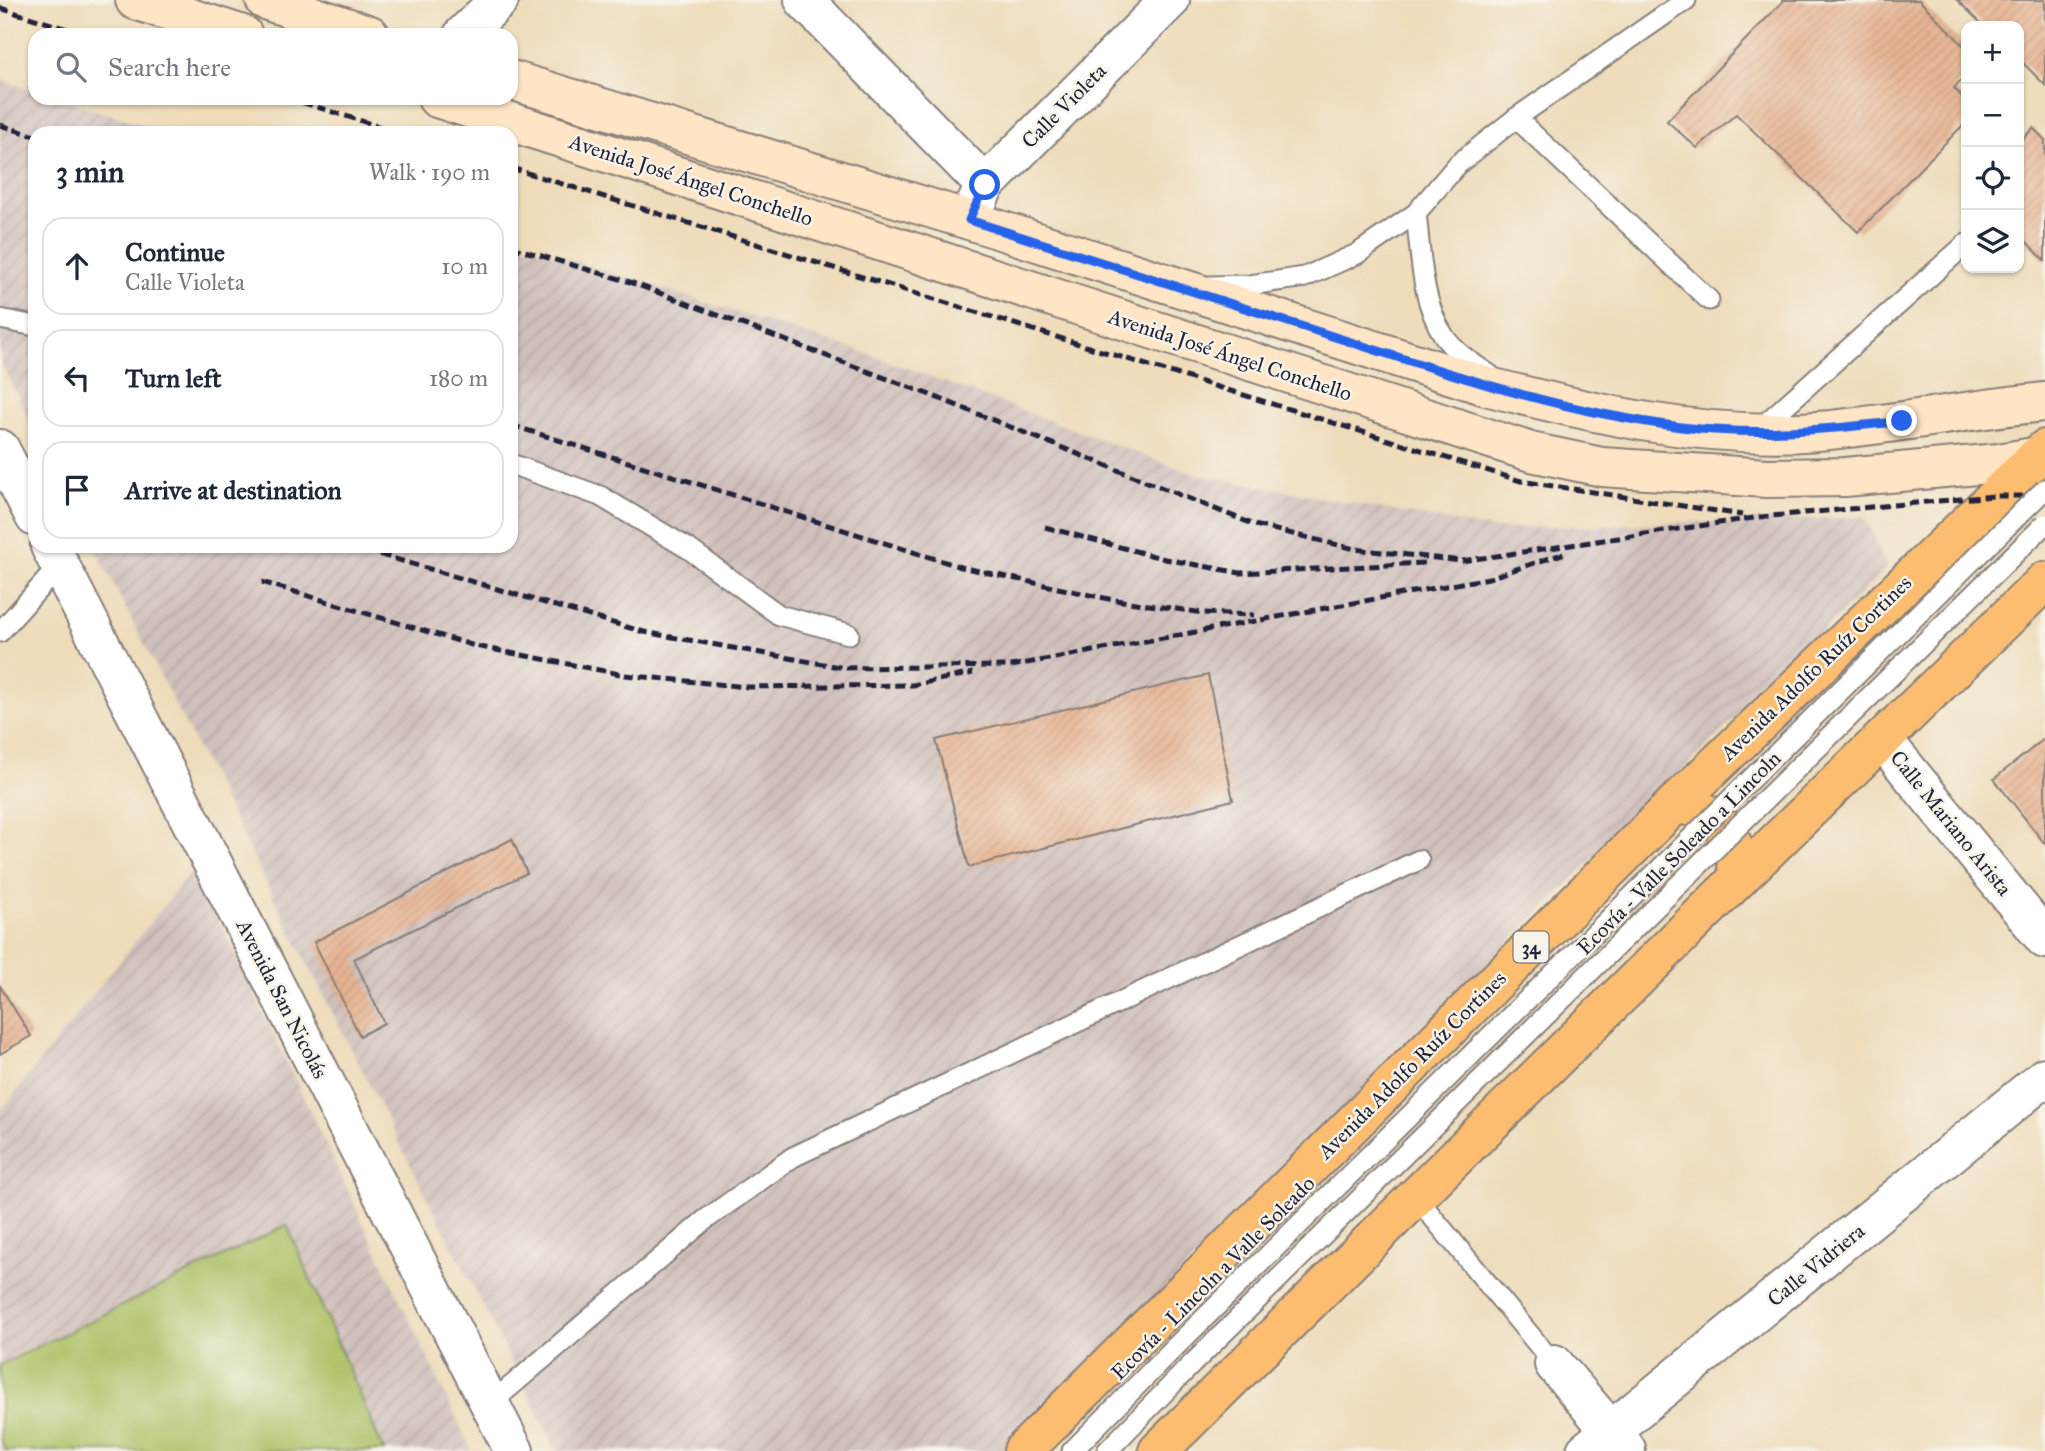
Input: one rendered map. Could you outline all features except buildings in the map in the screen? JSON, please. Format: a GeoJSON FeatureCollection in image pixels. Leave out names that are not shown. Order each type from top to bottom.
{"type":"FeatureCollection","features":[{"type":"Feature","properties":{"kind":"main road"},"geometry":{"type":"LineString","coordinates":[[135,0],[221,28]]}},
{"type":"Feature","properties":{"kind":"main road"},"geometry":{"type":"LineString","coordinates":[[265,0],[349,28]]}},
{"type":"Feature","properties":{"kind":"main road","name":"Avenida José Ángel Conchello"},"geometry":{"type":"LineString","coordinates":[[518,82],[969,220],[1520,395],[1622,418],[1682,427],[1755,432],[1816,431],[2045,402]]}},
{"type":"Feature","properties":{"kind":"main road","name":"Avenida José Ángel Conchello"},"geometry":{"type":"LineString","coordinates":[[460,105],[1531,452],[1602,467],[1766,478],[1845,477],[1999,463],[2043,462]]}},
{"type":"Feature","properties":{"kind":"main road","name":"Avenida Adolfo Ruíz Cortines"},"geometry":{"type":"LineString","coordinates":[[1023,1451],[1676,803],[1994,496],[2043,462]]}},
{"type":"Feature","properties":{"kind":"main road"},"geometry":{"type":"LineString","coordinates":[[1158,1451],[1738,879],[2045,581]]}},
{"type":"Feature","properties":{"kind":"main road"},"geometry":{"type":"LineString","coordinates":[[1676,803],[1695,807],[1725,827],[1734,844],[1738,879]]}},
{"type":"Feature","properties":{"kind":"street"},"geometry":{"type":"LineString","coordinates":[[470,28],[499,0]]}},
{"type":"Feature","properties":{"kind":"street"},"geometry":{"type":"LineString","coordinates":[[804,0],[985,185]]}},
{"type":"Feature","properties":{"kind":"street","name":"Calle Violeta"},"geometry":{"type":"LineString","coordinates":[[969,220],[985,185],[1170,0]]}},
{"type":"Feature","properties":{"kind":"street"},"geometry":{"type":"LineString","coordinates":[[0,449],[28,503]]}},
{"type":"Feature","properties":{"kind":"street","name":"Avenida San Nicolás"},"geometry":{"type":"LineString","coordinates":[[55,556],[514,1451]]}},
{"type":"Feature","properties":{"kind":"street","name":"Calle Mariano Arista"},"geometry":{"type":"LineString","coordinates":[[1883,740],[2045,939]]}},
{"type":"Feature","properties":{"kind":"street","name":"Calle Vidriera"},"geometry":{"type":"LineString","coordinates":[[1608,1444],[2045,1077]]}},
{"type":"Feature","properties":{"kind":"street"},"geometry":{"type":"LineString","coordinates":[[1554,1364],[1608,1444]]}},
{"type":"Feature","properties":{"kind":"lane"},"geometry":{"type":"LineString","coordinates":[[1181,288],[1250,285],[1305,277],[1357,254],[1416,213],[1458,164],[1516,118],[1686,0]]}},
{"type":"Feature","properties":{"kind":"lane"},"geometry":{"type":"LineString","coordinates":[[1516,118],[1709,300]]}},
{"type":"Feature","properties":{"kind":"lane"},"geometry":{"type":"LineString","coordinates":[[1416,213],[1426,293],[1444,337],[1473,363],[1520,395]]}},
{"type":"Feature","properties":{"kind":"lane"},"geometry":{"type":"LineString","coordinates":[[1755,432],[1961,248]]}},
{"type":"Feature","properties":{"kind":"lane"},"geometry":{"type":"LineString","coordinates":[[0,319],[28,325]]}},
{"type":"Feature","properties":{"kind":"lane","name":"Ecovía - Lincoln a Valle Soleado"},"geometry":{"type":"LineString","coordinates":[[1072,1451],[2043,462]]}},
{"type":"Feature","properties":{"kind":"lane"},"geometry":{"type":"LineString","coordinates":[[518,467],[600,496],[689,549],[779,615],[849,634]]}},
{"type":"Feature","properties":{"kind":"lane","name":"Ecovía - Valle Soleado a Lincoln"},"geometry":{"type":"LineString","coordinates":[[1107,1451],[1192,1364],[2045,524]]}},
{"type":"Feature","properties":{"kind":"lane"},"geometry":{"type":"LineString","coordinates":[[0,632],[55,556]]}},
{"type":"Feature","properties":{"kind":"lane"},"geometry":{"type":"LineString","coordinates":[[490,1404],[705,1220],[793,1157],[1419,860]]}},
{"type":"Feature","properties":{"kind":"lane"},"geometry":{"type":"LineString","coordinates":[[1416,1197],[1554,1364]]}},
{"type":"Feature","properties":{"kind":"shaded area"},"geometry":{"type":"Polygon","coordinates":[[[0,80],[28,89],[28,105],[80,105],[147,126],[28,126],[28,416],[0,361],[0,80]]]}},
{"type":"Feature","properties":{"kind":"shaded area"},"geometry":{"type":"Polygon","coordinates":[[[518,243],[866,353],[1194,474],[1492,529],[1865,517],[1887,568],[1535,915],[1004,1451],[557,1451],[98,553],[518,553],[518,243]]]}},
{"type":"Feature","properties":{"kind":"shaded area"},"geometry":{"type":"Polygon","coordinates":[[[194,868],[472,1451],[0,1451],[0,1112],[194,868]]]}},
{"type":"Feature","properties":{"kind":"green space"},"geometry":{"type":"Polygon","coordinates":[[[287,1225],[384,1451],[6,1451],[0,1438],[0,1365],[287,1225]]]}},
{"type":"Feature","properties":{"kind":"railway"},"geometry":{"type":"LineString","coordinates":[[0,8],[64,28]]}},
{"type":"Feature","properties":{"kind":"railway"},"geometry":{"type":"LineString","coordinates":[[310,105],[378,126]]}},
{"type":"Feature","properties":{"kind":"railway"},"geometry":{"type":"LineString","coordinates":[[0,125],[28,134]]}},
{"type":"Feature","properties":{"kind":"railway"},"geometry":{"type":"LineString","coordinates":[[518,170],[1521,481],[1742,515]]}},
{"type":"Feature","properties":{"kind":"railway"},"geometry":{"type":"LineString","coordinates":[[518,249],[630,282],[933,396],[1255,525],[1355,549],[1462,561],[1760,517],[1994,496],[2045,496]]}},
{"type":"Feature","properties":{"kind":"railway"},"geometry":{"type":"LineString","coordinates":[[518,427],[961,567],[1109,599],[1203,613],[1254,615]]}},
{"type":"Feature","properties":{"kind":"railway"},"geometry":{"type":"LineString","coordinates":[[1045,527],[1165,559],[1240,573],[1424,563]]}},
{"type":"Feature","properties":{"kind":"railway"},"geometry":{"type":"LineString","coordinates":[[375,553],[644,632],[845,668],[1011,666],[1489,578],[1565,553]]}},
{"type":"Feature","properties":{"kind":"railway"},"geometry":{"type":"LineString","coordinates":[[262,582],[475,646],[625,675],[748,687],[913,685],[973,673]]}},
{"type":"Feature","properties":{"kind":"route"},"geometry":{"type":"LineString","coordinates":[[985,185],[969,220],[1520,395],[1622,418],[1682,427],[1755,432],[1816,431],[1902,421]]}}]}
